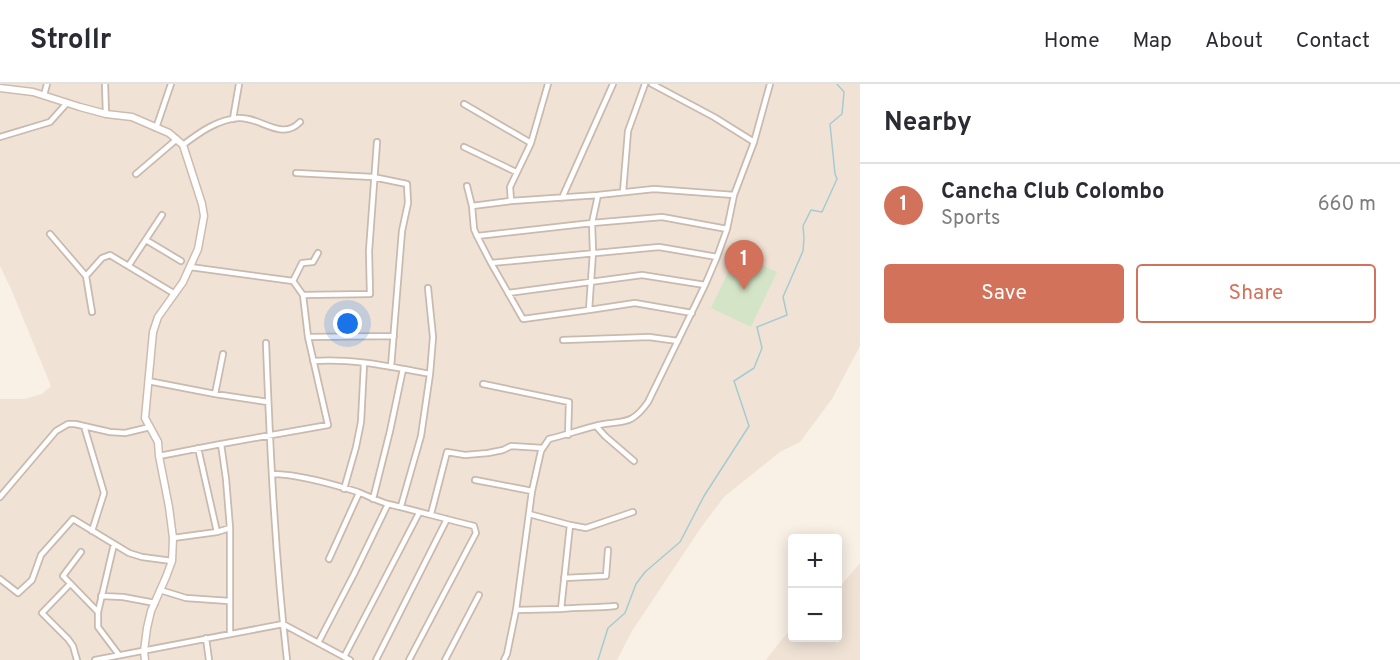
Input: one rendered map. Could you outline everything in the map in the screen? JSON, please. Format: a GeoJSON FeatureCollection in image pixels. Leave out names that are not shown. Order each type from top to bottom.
{"type":"FeatureCollection","features":[{"type":"Feature","properties":{"kind":"street"},"geometry":{"type":"LineString","coordinates":[[44,95],[47,84]]}},
{"type":"Feature","properties":{"kind":"street"},"geometry":{"type":"LineString","coordinates":[[105,84],[106,114]]}},
{"type":"Feature","properties":{"kind":"street"},"geometry":{"type":"LineString","coordinates":[[156,128],[171,84]]}},
{"type":"Feature","properties":{"kind":"street"},"geometry":{"type":"LineString","coordinates":[[233,119],[238,84]]}},
{"type":"Feature","properties":{"kind":"street"},"geometry":{"type":"LineString","coordinates":[[511,201],[510,187],[531,143],[548,84]]}},
{"type":"Feature","properties":{"kind":"street"},"geometry":{"type":"LineString","coordinates":[[562,198],[614,84]]}},
{"type":"Feature","properties":{"kind":"street"},"geometry":{"type":"LineString","coordinates":[[623,192],[628,131],[645,84]]}},
{"type":"Feature","properties":{"kind":"street"},"geometry":{"type":"LineString","coordinates":[[652,84],[714,117],[754,142]]}},
{"type":"Feature","properties":{"kind":"street"},"geometry":{"type":"LineString","coordinates":[[504,660],[516,609],[532,491],[541,451],[549,439],[596,426],[621,423],[633,418],[648,402],[717,257],[727,229],[734,195],[754,142],[770,84]]}},
{"type":"Feature","properties":{"kind":"street"},"geometry":{"type":"LineString","coordinates":[[0,88],[10,86],[106,114],[132,117],[169,133],[183,145],[199,192],[204,216],[198,249],[183,282],[155,324],[148,381],[146,418],[158,442],[173,538],[172,561],[147,628],[145,660]]}},
{"type":"Feature","properties":{"kind":"street"},"geometry":{"type":"LineString","coordinates":[[0,137],[50,122],[67,103]]}},
{"type":"Feature","properties":{"kind":"street"},"geometry":{"type":"LineString","coordinates":[[464,104],[531,143]]}},
{"type":"Feature","properties":{"kind":"street"},"geometry":{"type":"LineString","coordinates":[[183,145],[200,132],[216,124],[240,117],[282,130],[294,129],[300,122]]}},
{"type":"Feature","properties":{"kind":"street"},"geometry":{"type":"LineString","coordinates":[[136,174],[177,139]]}},
{"type":"Feature","properties":{"kind":"street"},"geometry":{"type":"LineString","coordinates":[[303,295],[370,294],[369,251],[377,142]]}},
{"type":"Feature","properties":{"kind":"street"},"geometry":{"type":"LineString","coordinates":[[464,147],[516,172]]}},
{"type":"Feature","properties":{"kind":"street"},"geometry":{"type":"LineString","coordinates":[[296,173],[374,177],[407,184],[408,204],[402,231],[391,367]]}},
{"type":"Feature","properties":{"kind":"street"},"geometry":{"type":"LineString","coordinates":[[467,186],[474,229],[523,319],[635,303],[692,313]]}},
{"type":"Feature","properties":{"kind":"street"},"geometry":{"type":"LineString","coordinates":[[472,206],[654,189],[734,195]]}},
{"type":"Feature","properties":{"kind":"street"},"geometry":{"type":"LineString","coordinates":[[589,310],[593,252],[592,223],[598,195]]}},
{"type":"Feature","properties":{"kind":"street"},"geometry":{"type":"LineString","coordinates":[[129,266],[162,215]]}},
{"type":"Feature","properties":{"kind":"street"},"geometry":{"type":"LineString","coordinates":[[477,236],[662,217],[727,229]]}},
{"type":"Feature","properties":{"kind":"street"},"geometry":{"type":"LineString","coordinates":[[50,234],[86,276],[92,312]]}},
{"type":"Feature","properties":{"kind":"street"},"geometry":{"type":"LineString","coordinates":[[146,240],[182,261]]}},
{"type":"Feature","properties":{"kind":"street"},"geometry":{"type":"LineString","coordinates":[[491,263],[659,247],[717,257]]}},
{"type":"Feature","properties":{"kind":"street"},"geometry":{"type":"LineString","coordinates":[[293,281],[302,263],[313,262],[318,253]]}},
{"type":"Feature","properties":{"kind":"street"},"geometry":{"type":"LineString","coordinates":[[86,276],[102,258],[110,255],[175,294]]}},
{"type":"Feature","properties":{"kind":"street"},"geometry":{"type":"LineString","coordinates":[[159,456],[328,425],[308,337],[303,295],[293,281],[190,267]]}},
{"type":"Feature","properties":{"kind":"street"},"geometry":{"type":"LineString","coordinates":[[508,293],[642,275],[705,285]]}},
{"type":"Feature","properties":{"kind":"street"},"geometry":{"type":"LineString","coordinates":[[401,506],[421,436],[430,374],[433,337],[428,288]]}},
{"type":"Feature","properties":{"kind":"street"},"geometry":{"type":"LineString","coordinates":[[308,337],[394,336]]}},
{"type":"Feature","properties":{"kind":"street"},"geometry":{"type":"LineString","coordinates":[[563,340],[649,337],[678,341]]}},
{"type":"Feature","properties":{"kind":"street"},"geometry":{"type":"LineString","coordinates":[[266,343],[269,435],[287,660]]}},
{"type":"Feature","properties":{"kind":"street"},"geometry":{"type":"LineString","coordinates":[[215,394],[223,354]]}},
{"type":"Feature","properties":{"kind":"street"},"geometry":{"type":"LineString","coordinates":[[313,361],[328,360],[391,367],[430,374]]}},
{"type":"Feature","properties":{"kind":"street"},"geometry":{"type":"LineString","coordinates":[[344,489],[361,422],[364,364]]}},
{"type":"Feature","properties":{"kind":"street"},"geometry":{"type":"LineString","coordinates":[[373,499],[403,369]]}},
{"type":"Feature","properties":{"kind":"street"},"geometry":{"type":"LineString","coordinates":[[148,381],[268,402]]}},
{"type":"Feature","properties":{"kind":"street"},"geometry":{"type":"LineString","coordinates":[[483,384],[569,402],[568,435]]}},
{"type":"Feature","properties":{"kind":"street"},"geometry":{"type":"LineString","coordinates":[[0,497],[56,431],[68,424],[125,434],[150,427]]}},
{"type":"Feature","properties":{"kind":"street"},"geometry":{"type":"LineString","coordinates":[[84,426],[104,493],[92,531]]}},
{"type":"Feature","properties":{"kind":"street"},"geometry":{"type":"LineString","coordinates":[[596,426],[634,461]]}},
{"type":"Feature","properties":{"kind":"street"},"geometry":{"type":"LineString","coordinates":[[221,444],[230,528],[230,634]]}},
{"type":"Feature","properties":{"kind":"street"},"geometry":{"type":"LineString","coordinates":[[430,514],[447,452],[465,455],[488,453],[511,446],[543,448]]}},
{"type":"Feature","properties":{"kind":"street"},"geometry":{"type":"LineString","coordinates":[[198,448],[217,531]]}},
{"type":"Feature","properties":{"kind":"street"},"geometry":{"type":"LineString","coordinates":[[272,474],[286,474],[359,493],[419,513],[474,526],[476,533],[409,660]]}},
{"type":"Feature","properties":{"kind":"street"},"geometry":{"type":"LineString","coordinates":[[476,480],[532,491]]}},
{"type":"Feature","properties":{"kind":"street"},"geometry":{"type":"LineString","coordinates":[[329,559],[359,493]]}},
{"type":"Feature","properties":{"kind":"street"},"geometry":{"type":"LineString","coordinates":[[318,643],[388,504]]}},
{"type":"Feature","properties":{"kind":"street"},"geometry":{"type":"LineString","coordinates":[[529,514],[586,528],[633,512]]}},
{"type":"Feature","properties":{"kind":"street"},"geometry":{"type":"LineString","coordinates":[[344,657],[419,513]]}},
{"type":"Feature","properties":{"kind":"street"},"geometry":{"type":"LineString","coordinates":[[0,579],[18,592],[32,580],[41,555],[73,519],[129,553],[172,561]]}},
{"type":"Feature","properties":{"kind":"street"},"geometry":{"type":"LineString","coordinates":[[376,660],[447,519]]}},
{"type":"Feature","properties":{"kind":"street"},"geometry":{"type":"LineString","coordinates":[[561,609],[570,525]]}},
{"type":"Feature","properties":{"kind":"street"},"geometry":{"type":"LineString","coordinates":[[173,538],[230,528]]}},
{"type":"Feature","properties":{"kind":"street"},"geometry":{"type":"LineString","coordinates":[[114,544],[101,596],[98,627],[119,655]]}},
{"type":"Feature","properties":{"kind":"street"},"geometry":{"type":"LineString","coordinates":[[564,578],[606,576],[608,550]]}},
{"type":"Feature","properties":{"kind":"street"},"geometry":{"type":"LineString","coordinates":[[81,552],[63,576],[98,612]]}},
{"type":"Feature","properties":{"kind":"street"},"geometry":{"type":"LineString","coordinates":[[70,584],[42,614],[68,639],[73,646],[77,660]]}},
{"type":"Feature","properties":{"kind":"street"},"geometry":{"type":"LineString","coordinates":[[160,590],[186,598],[230,601]]}},
{"type":"Feature","properties":{"kind":"street"},"geometry":{"type":"LineString","coordinates":[[445,660],[479,595]]}},
{"type":"Feature","properties":{"kind":"street"},"geometry":{"type":"LineString","coordinates":[[101,596],[123,597],[155,603]]}},
{"type":"Feature","properties":{"kind":"street"},"geometry":{"type":"LineString","coordinates":[[516,609],[576,607],[592,609],[615,606]]}},
{"type":"Feature","properties":{"kind":"street"},"geometry":{"type":"LineString","coordinates":[[95,660],[283,624],[350,660]]}},
{"type":"Feature","properties":{"kind":"street"},"geometry":{"type":"LineString","coordinates":[[206,638],[208,660]]}},
{"type":"Feature","properties":{"kind":"shaded area"},"geometry":{"type":"Polygon","coordinates":[[[0,84],[860,84],[860,346],[832,399],[800,442],[780,452],[724,497],[632,631],[617,660],[0,660],[0,399],[24,399],[42,394],[51,386],[0,266],[0,84]]]}},
{"type":"Feature","properties":{"kind":"shaded area"},"geometry":{"type":"Polygon","coordinates":[[[860,563],[860,660],[766,660],[788,633],[788,642],[842,642],[842,584],[860,563]]]}},
{"type":"Feature","properties":{"kind":"green space"},"geometry":{"type":"Polygon","coordinates":[[[737,253],[777,272],[751,327],[711,308],[737,253]]]}},
{"type":"Feature","properties":{"kind":"waterway"},"geometry":{"type":"LineString","coordinates":[[598,660],[608,628],[625,613],[636,584],[645,572],[680,542],[704,496],[749,426],[734,381],[754,368],[762,348],[757,327],[787,315],[783,297],[803,251],[803,226],[811,210],[822,212],[837,179],[830,124],[842,114],[844,92],[837,84]]}},
{"type":"Feature","properties":{"kind":"place","name":"Cancha Club Colombo"},"geometry":{"type":"Point","coordinates":[744,290]}}]}
